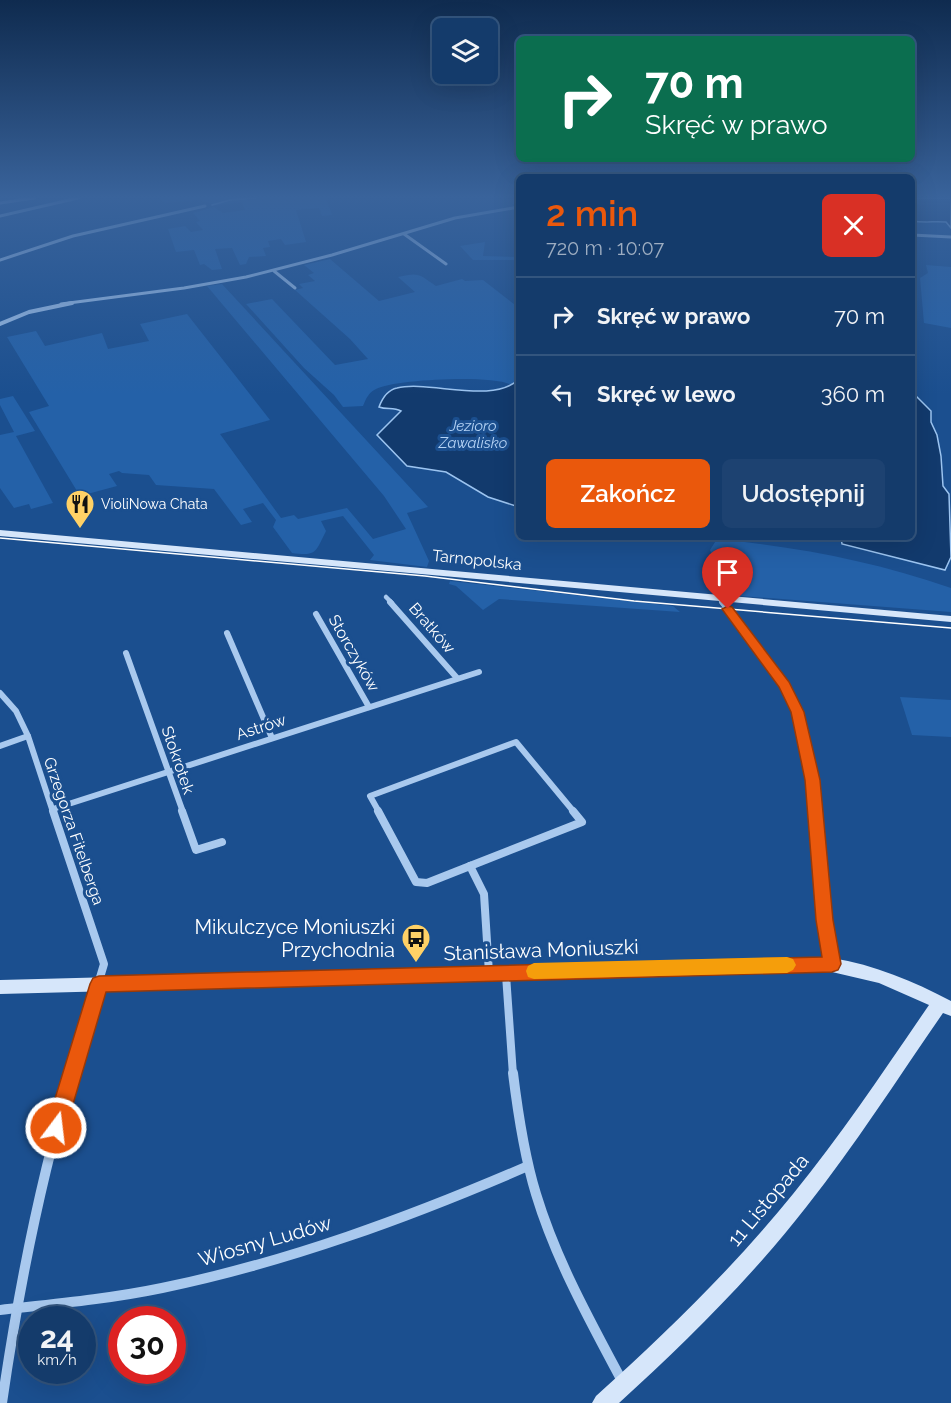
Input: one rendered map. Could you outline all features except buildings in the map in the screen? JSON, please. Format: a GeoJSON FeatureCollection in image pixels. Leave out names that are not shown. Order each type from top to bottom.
{"type":"FeatureCollection","features":[{"type":"Feature","properties":{"kind":"main road","name":"Tarnopolska"},"geometry":{"type":"LineString","coordinates":[[0,534],[951,619]]}},
{"type":"Feature","properties":{"kind":"main road","name":"Stanisława Moniuszki"},"geometry":{"type":"LineString","coordinates":[[0,987],[832,964],[870,972],[946,1006]]}},
{"type":"Feature","properties":{"kind":"main road","name":"11 Listopada"},"geometry":{"type":"LineString","coordinates":[[603,1403],[735,1274],[793,1209],[946,1006]]}},
{"type":"Feature","properties":{"kind":"street"},"geometry":{"type":"LineString","coordinates":[[0,324],[28,312],[62,304],[204,285],[298,263]]}},
{"type":"Feature","properties":{"kind":"street"},"geometry":{"type":"LineString","coordinates":[[274,270],[295,288]]}},
{"type":"Feature","properties":{"kind":"street","name":"Bratków"},"geometry":{"type":"LineString","coordinates":[[386,597],[457,678]]}},
{"type":"Feature","properties":{"kind":"street"},"geometry":{"type":"LineString","coordinates":[[720,599],[784,685],[798,712],[813,780],[824,920],[832,964]]}},
{"type":"Feature","properties":{"kind":"street","name":"Storczyków"},"geometry":{"type":"LineString","coordinates":[[316,614],[316,618],[369,706]]}},
{"type":"Feature","properties":{"kind":"street"},"geometry":{"type":"LineString","coordinates":[[227,633],[272,738]]}},
{"type":"Feature","properties":{"kind":"street","name":"Stokrotek"},"geometry":{"type":"LineString","coordinates":[[126,653],[196,850],[222,842]]}},
{"type":"Feature","properties":{"kind":"street","name":"Astrów"},"geometry":{"type":"LineString","coordinates":[[52,809],[479,672]]}},
{"type":"Feature","properties":{"kind":"street","name":"Grzegorza Fitelberga"},"geometry":{"type":"LineString","coordinates":[[0,693],[16,711],[28,736],[103,958],[104,969],[61,1109],[38,1203],[16,1308],[2,1403]]}},
{"type":"Feature","properties":{"kind":"street"},"geometry":{"type":"LineString","coordinates":[[0,746],[28,736]]}},
{"type":"Feature","properties":{"kind":"street"},"geometry":{"type":"LineString","coordinates":[[516,742],[582,822],[470,866],[427,883],[416,882],[370,796],[516,742]]}},
{"type":"Feature","properties":{"kind":"street"},"geometry":{"type":"LineString","coordinates":[[470,866],[484,894],[489,973]]}},
{"type":"Feature","properties":{"kind":"street"},"geometry":{"type":"LineString","coordinates":[[506,972],[514,1082],[528,1166],[564,1266],[624,1384]]}},
{"type":"Feature","properties":{"kind":"street","name":"Wiosny Ludów"},"geometry":{"type":"LineString","coordinates":[[0,1310],[102,1298],[183,1283],[277,1259],[444,1203],[528,1166]]}},
{"type":"Feature","properties":{"kind":"shaded area"},"geometry":{"type":"Polygon","coordinates":[[[199,263],[220,263],[222,269],[212,270],[204,264],[199,263]]]}},
{"type":"Feature","properties":{"kind":"shaded area"},"geometry":{"type":"Polygon","coordinates":[[[335,263],[379,301],[415,292],[398,277],[405,275],[418,275],[436,286],[462,279],[465,281],[483,280],[516,306],[516,382],[513,386],[489,380],[424,380],[376,389],[369,394],[363,406],[343,407],[246,304],[272,299],[335,365],[368,359],[350,339],[295,290],[303,288],[299,284],[315,281],[308,275],[314,273],[304,265],[335,263]]]}},
{"type":"Feature","properties":{"kind":"shaded area"},"geometry":{"type":"Polygon","coordinates":[[[926,265],[951,267],[951,328],[924,323],[920,278],[928,273],[926,265]]]}},
{"type":"Feature","properties":{"kind":"shaded area"},"geometry":{"type":"Polygon","coordinates":[[[222,284],[428,507],[407,513],[429,561],[427,567],[370,560],[374,555],[343,516],[321,521],[326,531],[314,551],[306,554],[292,553],[273,527],[276,520],[263,503],[243,509],[252,522],[241,525],[214,489],[156,485],[149,475],[119,471],[109,474],[117,486],[80,496],[29,412],[49,406],[7,337],[36,331],[45,346],[102,333],[108,349],[149,341],[140,324],[187,314],[270,420],[220,434],[281,518],[294,515],[298,519],[347,508],[373,539],[406,529],[384,496],[207,286],[222,284]]]}},
{"type":"Feature","properties":{"kind":"shaded area"},"geometry":{"type":"Polygon","coordinates":[[[13,396],[35,431],[16,436],[53,503],[31,509],[29,504],[14,508],[0,488],[0,435],[14,432],[0,405],[0,399],[13,396]]]}},
{"type":"Feature","properties":{"kind":"shaded area"},"geometry":{"type":"Polygon","coordinates":[[[716,540],[726,540],[836,556],[893,570],[951,588],[951,612],[741,596],[732,571],[720,571],[710,550],[716,540]]]}},
{"type":"Feature","properties":{"kind":"shaded area"},"geometry":{"type":"Polygon","coordinates":[[[450,581],[673,606],[680,612],[499,599],[483,610],[456,586],[449,584],[450,581]]]}},
{"type":"Feature","properties":{"kind":"shaded area"},"geometry":{"type":"Polygon","coordinates":[[[900,697],[951,700],[951,737],[912,735],[900,697]]]}},
{"type":"Feature","properties":{"kind":"water","name":"Jezioro Zawalisko"},"geometry":{"type":"Polygon","coordinates":[[[516,381],[516,506],[488,497],[446,472],[407,466],[377,435],[401,411],[379,407],[385,395],[393,389],[410,386],[477,391],[508,387],[516,381]]]}},
{"type":"Feature","properties":{"kind":"water"},"geometry":{"type":"Polygon","coordinates":[[[915,395],[931,411],[931,422],[937,435],[941,456],[943,486],[949,494],[951,557],[945,570],[842,544],[841,540],[915,540],[915,395]]]}},
{"type":"Feature","properties":{"kind":"tram line"},"geometry":{"type":"LineString","coordinates":[[0,538],[425,576],[634,601],[951,628]]}},
{"type":"Feature","properties":{"kind":"slow traffic"},"geometry":{"type":"LineString","coordinates":[[534,971],[787,965]]}},
{"type":"Feature","properties":{"kind":"place","name":"VioliNowa Chata"},"geometry":{"type":"Point","coordinates":[80,530]}},
{"type":"Feature","properties":{"kind":"place","name":"Mikulczyce Moniuszki Przychodnia"},"geometry":{"type":"Point","coordinates":[416,964]}},
{"type":"Feature","properties":{"kind":"route"},"geometry":{"type":"LineString","coordinates":[[56,1128],[99,984],[832,964],[824,920],[813,780],[798,712],[784,685],[728,609]]}}]}
